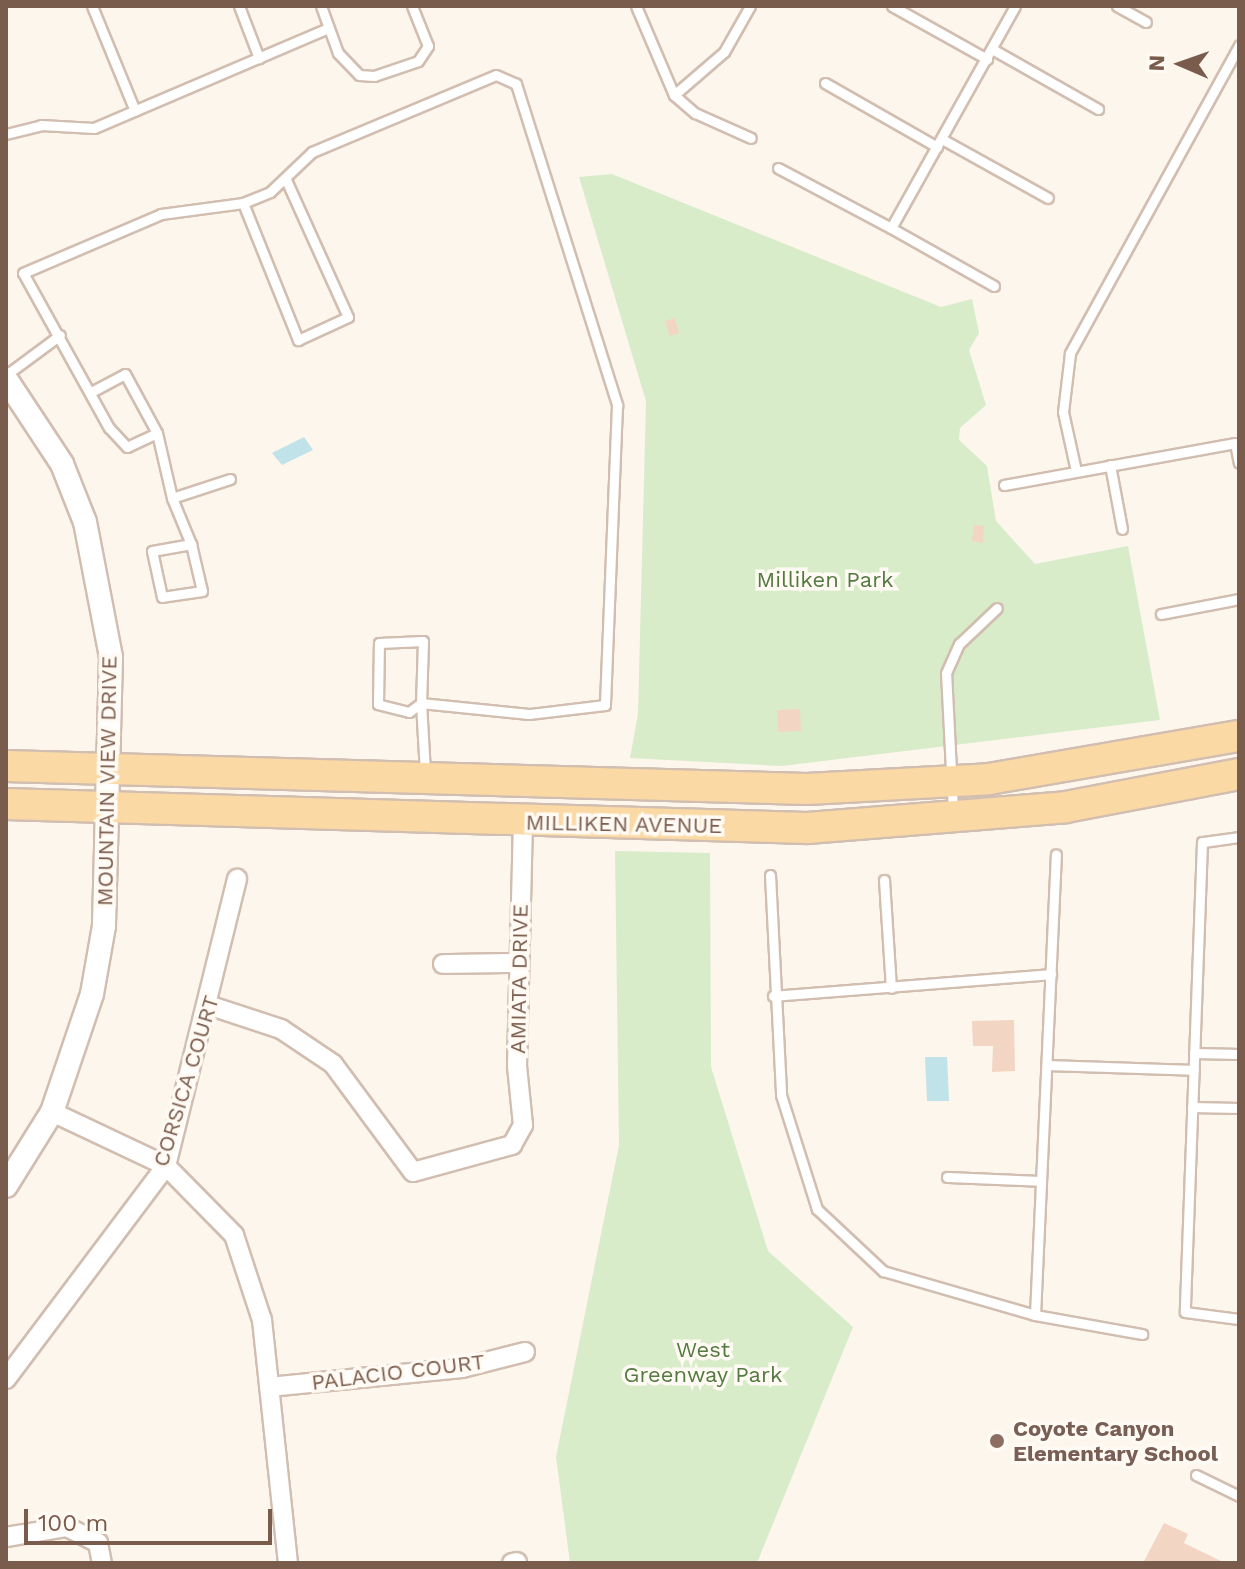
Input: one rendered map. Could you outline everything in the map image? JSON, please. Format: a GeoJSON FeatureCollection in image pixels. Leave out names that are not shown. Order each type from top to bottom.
{"type":"FeatureCollection","features":[{"type":"Feature","properties":{"kind":"main road","name":"MILLIKEN AVENUE"},"geometry":{"type":"LineString","coordinates":[[6,766],[807,789],[950,782],[1084,767],[1239,736]]}},
{"type":"Feature","properties":{"kind":"main road","name":"MILLIKEN AVENUE"},"geometry":{"type":"LineString","coordinates":[[6,804],[807,828],[1066,807],[1239,774]]}},
{"type":"Feature","properties":{"kind":"street","name":"MOUNTAIN VIEW DRIVE"},"geometry":{"type":"LineString","coordinates":[[6,377],[62,464],[85,522],[111,657],[109,807],[92,994],[52,1112],[6,1186]]}},
{"type":"Feature","properties":{"kind":"street","name":"AMIATA DRIVE"},"geometry":{"type":"LineString","coordinates":[[211,1006],[281,1029],[333,1064],[413,1172],[521,1137],[518,963],[523,821]]}},
{"type":"Feature","properties":{"kind":"street","name":"CORSICA COURT"},"geometry":{"type":"LineString","coordinates":[[6,1379],[166,1166],[211,1006],[237,879]]}},
{"type":"Feature","properties":{"kind":"street"},"geometry":{"type":"LineString","coordinates":[[443,964],[518,963]]}},
{"type":"Feature","properties":{"kind":"street"},"geometry":{"type":"LineString","coordinates":[[52,1112],[166,1166],[234,1235],[262,1320],[288,1563]]}},
{"type":"Feature","properties":{"kind":"street","name":"PALACIO COURT"},"geometry":{"type":"LineString","coordinates":[[269,1387],[462,1368],[525,1352]]}},
{"type":"Feature","properties":{"kind":"street"},"geometry":{"type":"LineString","coordinates":[[6,1537],[67,1527],[83,1532],[98,1543],[102,1563]]}},
{"type":"Feature","properties":{"kind":"lane"},"geometry":{"type":"LineString","coordinates":[[92,6],[135,111]]}},
{"type":"Feature","properties":{"kind":"lane"},"geometry":{"type":"LineString","coordinates":[[239,6],[259,58]]}},
{"type":"Feature","properties":{"kind":"lane"},"geometry":{"type":"LineString","coordinates":[[321,6],[329,28],[359,75],[374,76],[418,61],[428,46],[412,6]]}},
{"type":"Feature","properties":{"kind":"lane"},"geometry":{"type":"LineString","coordinates":[[636,6],[674,95],[695,113],[751,138]]}},
{"type":"Feature","properties":{"kind":"lane"},"geometry":{"type":"LineString","coordinates":[[674,95],[724,52],[750,6]]}},
{"type":"Feature","properties":{"kind":"lane"},"geometry":{"type":"LineString","coordinates":[[892,6],[987,59]]}},
{"type":"Feature","properties":{"kind":"lane"},"geometry":{"type":"LineString","coordinates":[[891,228],[1015,6]]}},
{"type":"Feature","properties":{"kind":"lane"},"geometry":{"type":"LineString","coordinates":[[1117,6],[1146,22]]}},
{"type":"Feature","properties":{"kind":"lane"},"geometry":{"type":"LineString","coordinates":[[6,134],[41,125],[94,128],[329,28]]}},
{"type":"Feature","properties":{"kind":"lane"},"geometry":{"type":"LineString","coordinates":[[1076,471],[1063,412],[1070,353],[1239,45]]}},
{"type":"Feature","properties":{"kind":"lane"},"geometry":{"type":"LineString","coordinates":[[992,49],[1098,109]]}},
{"type":"Feature","properties":{"kind":"lane"},"geometry":{"type":"LineString","coordinates":[[157,433],[127,447],[23,273],[161,214],[243,203],[286,180],[312,152],[496,75],[516,84],[613,381],[605,705],[529,714],[421,703],[409,712],[378,704],[379,643],[423,641],[421,703],[425,778]]}},
{"type":"Feature","properties":{"kind":"lane"},"geometry":{"type":"LineString","coordinates":[[825,83],[1048,198]]}},
{"type":"Feature","properties":{"kind":"lane"},"geometry":{"type":"LineString","coordinates":[[778,168],[994,286]]}},
{"type":"Feature","properties":{"kind":"lane"},"geometry":{"type":"LineString","coordinates":[[243,203],[298,340],[348,317],[286,180]]}},
{"type":"Feature","properties":{"kind":"lane"},"geometry":{"type":"LineString","coordinates":[[6,377],[60,335]]}},
{"type":"Feature","properties":{"kind":"lane"},"geometry":{"type":"LineString","coordinates":[[93,391],[125,374],[157,433],[172,498],[191,544],[202,591],[162,597],[152,551],[191,544]]}},
{"type":"Feature","properties":{"kind":"lane"},"geometry":{"type":"LineString","coordinates":[[1004,485],[1235,443],[1239,463]]}},
{"type":"Feature","properties":{"kind":"lane"},"geometry":{"type":"LineString","coordinates":[[1110,465],[1122,529]]}},
{"type":"Feature","properties":{"kind":"lane"},"geometry":{"type":"LineString","coordinates":[[172,498],[230,479]]}},
{"type":"Feature","properties":{"kind":"lane"},"geometry":{"type":"LineString","coordinates":[[1161,614],[1239,599]]}},
{"type":"Feature","properties":{"kind":"lane"},"geometry":{"type":"LineString","coordinates":[[953,817],[946,673],[959,644],[997,608]]}},
{"type":"Feature","properties":{"kind":"lane"},"geometry":{"type":"LineString","coordinates":[[1239,837],[1202,842],[1185,1312],[1239,1319]]}},
{"type":"Feature","properties":{"kind":"lane"},"geometry":{"type":"LineString","coordinates":[[1035,1315],[1056,854]]}},
{"type":"Feature","properties":{"kind":"lane"},"geometry":{"type":"LineString","coordinates":[[770,875],[773,996],[781,1095],[817,1209],[883,1271],[1035,1315],[1142,1334]]}},
{"type":"Feature","properties":{"kind":"lane"},"geometry":{"type":"LineString","coordinates":[[884,880],[891,988]]}},
{"type":"Feature","properties":{"kind":"lane"},"geometry":{"type":"LineString","coordinates":[[773,996],[1051,974]]}},
{"type":"Feature","properties":{"kind":"lane"},"geometry":{"type":"LineString","coordinates":[[1194,1053],[1239,1054]]}},
{"type":"Feature","properties":{"kind":"lane"},"geometry":{"type":"LineString","coordinates":[[1047,1065],[1194,1070]]}},
{"type":"Feature","properties":{"kind":"lane"},"geometry":{"type":"LineString","coordinates":[[1192,1107],[1239,1108]]}},
{"type":"Feature","properties":{"kind":"lane"},"geometry":{"type":"LineString","coordinates":[[947,1177],[1041,1181]]}},
{"type":"Feature","properties":{"kind":"lane"},"geometry":{"type":"LineString","coordinates":[[1196,1475],[1239,1496]]}},
{"type":"Feature","properties":{"kind":"green space","name":"Milliken Park"},"geometry":{"type":"Polygon","coordinates":[[[612,174],[941,307],[972,299],[979,333],[969,350],[986,405],[960,428],[959,440],[987,466],[996,521],[1035,564],[1128,546],[1160,720],[782,766],[630,758],[638,714],[646,401],[579,177],[612,174]]]}},
{"type":"Feature","properties":{"kind":"green space","name":"West Greenway Park"},"geometry":{"type":"Polygon","coordinates":[[[615,851],[710,853],[711,1067],[768,1251],[853,1327],[757,1563],[570,1563],[556,1457],[619,1145],[615,851]]]}},
{"type":"Feature","properties":{"kind":"water"},"geometry":{"type":"Polygon","coordinates":[[[304,437],[313,450],[282,465],[272,453],[304,437]]]}},
{"type":"Feature","properties":{"kind":"water"},"geometry":{"type":"Polygon","coordinates":[[[925,1057],[947,1057],[949,1101],[927,1101],[925,1057]]]}},
{"type":"Feature","properties":{"kind":"building"},"geometry":{"type":"Polygon","coordinates":[[[675,318],[679,333],[670,336],[665,321],[675,318]]]}},
{"type":"Feature","properties":{"kind":"building"},"geometry":{"type":"Polygon","coordinates":[[[974,525],[984,526],[983,543],[972,541],[974,525]]]}},
{"type":"Feature","properties":{"kind":"building"},"geometry":{"type":"Polygon","coordinates":[[[800,709],[801,731],[778,732],[777,710],[800,709]]]}},
{"type":"Feature","properties":{"kind":"building"},"geometry":{"type":"Polygon","coordinates":[[[1014,1020],[1015,1071],[992,1072],[993,1046],[973,1046],[972,1021],[1014,1020]]]}},
{"type":"Feature","properties":{"kind":"building"},"geometry":{"type":"Polygon","coordinates":[[[1164,1523],[1188,1534],[1184,1543],[1225,1563],[1143,1563],[1164,1523]]]}},
{"type":"Feature","properties":{"kind":"place","name":"Coyote Canyon Elementary School"},"geometry":{"type":"Point","coordinates":[997,1441]}}]}
